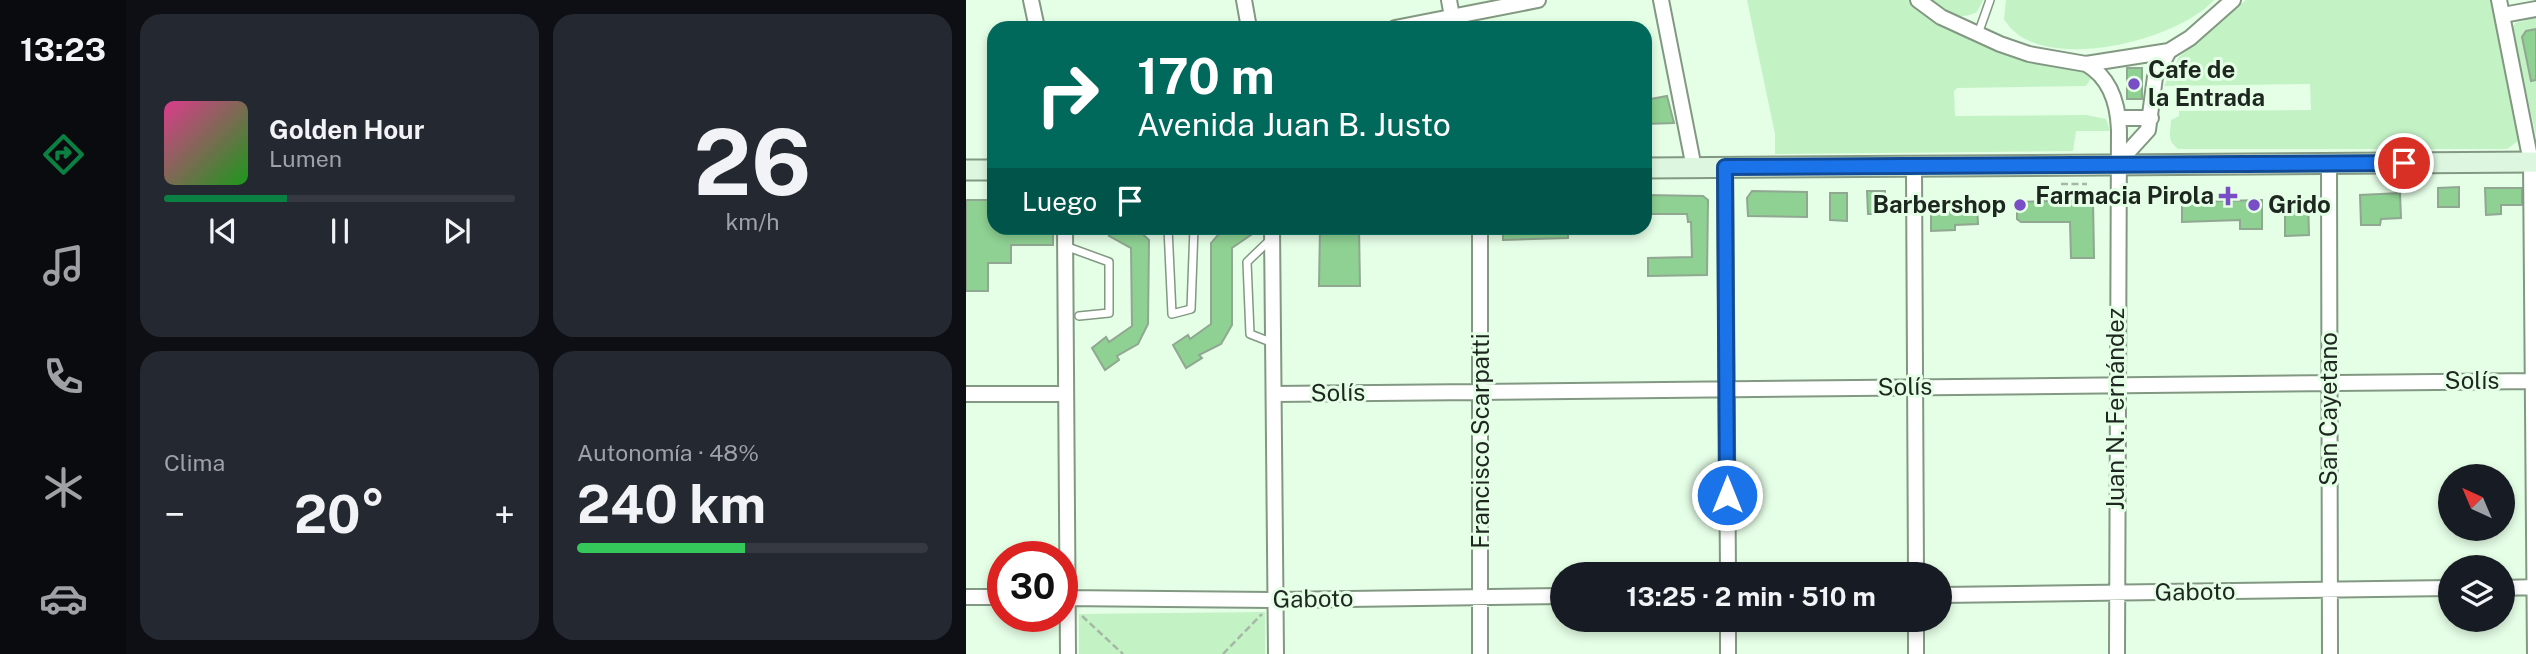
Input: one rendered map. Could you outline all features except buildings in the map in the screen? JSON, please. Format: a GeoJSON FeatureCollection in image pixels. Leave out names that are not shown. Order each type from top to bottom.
{"type":"FeatureCollection","features":[{"type":"Feature","properties":{"kind":"main road"},"geometry":{"type":"LineString","coordinates":[[1652,168],[2533,162]]}},
{"type":"Feature","properties":{"kind":"main road"},"geometry":{"type":"LineString","coordinates":[[966,170],[987,170]]}},
{"type":"Feature","properties":{"kind":"street"},"geometry":{"type":"LineString","coordinates":[[1031,0],[1036,21]]}},
{"type":"Feature","properties":{"kind":"street"},"geometry":{"type":"LineString","coordinates":[[1244,0],[1248,21]]}},
{"type":"Feature","properties":{"kind":"street"},"geometry":{"type":"LineString","coordinates":[[1449,0],[1453,21]]}},
{"type":"Feature","properties":{"kind":"street"},"geometry":{"type":"LineString","coordinates":[[1457,21],[1538,0]]}},
{"type":"Feature","properties":{"kind":"street"},"geometry":{"type":"LineString","coordinates":[[1661,0],[1694,168]]}},
{"type":"Feature","properties":{"kind":"street"},"geometry":{"type":"LineString","coordinates":[[1918,0],[1941,18],[1978,35],[2029,54],[2086,64],[2169,51],[2190,38],[2233,0]]}},
{"type":"Feature","properties":{"kind":"street"},"geometry":{"type":"LineString","coordinates":[[2500,0],[2533,162],[2535,654]]}},
{"type":"Feature","properties":{"kind":"street"},"geometry":{"type":"LineString","coordinates":[[2502,15],[2536,9]]}},
{"type":"Feature","properties":{"kind":"street"},"geometry":{"type":"LineString","coordinates":[[2117,164],[2147,130],[2151,118],[2155,77],[2169,51]]}},
{"type":"Feature","properties":{"kind":"street"},"geometry":{"type":"LineString","coordinates":[[2086,64],[2100,74],[2110,90],[2119,118],[2151,118]]}},
{"type":"Feature","properties":{"kind":"street","name":"Juan N. Fernández"},"geometry":{"type":"LineString","coordinates":[[2117,654],[2119,118]]}},
{"type":"Feature","properties":{"kind":"street","name":"San Cayetano"},"geometry":{"type":"LineString","coordinates":[[2329,163],[2330,654]]}},
{"type":"Feature","properties":{"kind":"street"},"geometry":{"type":"LineString","coordinates":[[1914,166],[1916,562]]}},
{"type":"Feature","properties":{"kind":"street"},"geometry":{"type":"LineString","coordinates":[[1725,167],[1728,562]]}},
{"type":"Feature","properties":{"kind":"street"},"geometry":{"type":"LineString","coordinates":[[1065,235],[1065,541]]}},
{"type":"Feature","properties":{"kind":"street"},"geometry":{"type":"LineString","coordinates":[[1272,235],[1276,654]]}},
{"type":"Feature","properties":{"kind":"street","name":"Francisco Scarpatti"},"geometry":{"type":"LineString","coordinates":[[1480,235],[1480,654]]}},
{"type":"Feature","properties":{"kind":"street","name":"Solís"},"geometry":{"type":"LineString","coordinates":[[1274,394],[2535,381]]}},
{"type":"Feature","properties":{"kind":"street"},"geometry":{"type":"LineString","coordinates":[[966,394],[1066,394]]}},
{"type":"Feature","properties":{"kind":"street"},"geometry":{"type":"LineString","coordinates":[[2515,588],[2535,587]]}},
{"type":"Feature","properties":{"kind":"street","name":"Gaboto"},"geometry":{"type":"LineString","coordinates":[[1952,595],[2438,589]]}},
{"type":"Feature","properties":{"kind":"street","name":"Gaboto"},"geometry":{"type":"LineString","coordinates":[[1078,598],[1276,600],[1550,596]]}},
{"type":"Feature","properties":{"kind":"street"},"geometry":{"type":"LineString","coordinates":[[966,597],[987,597]]}},
{"type":"Feature","properties":{"kind":"street"},"geometry":{"type":"LineString","coordinates":[[1067,632],[1068,654]]}},
{"type":"Feature","properties":{"kind":"street"},"geometry":{"type":"LineString","coordinates":[[1728,632],[1728,654]]}},
{"type":"Feature","properties":{"kind":"street"},"geometry":{"type":"LineString","coordinates":[[1916,632],[1916,654]]}},
{"type":"Feature","properties":{"kind":"lane"},"geometry":{"type":"LineString","coordinates":[[1978,35],[1990,0]]}},
{"type":"Feature","properties":{"kind":"lane"},"geometry":{"type":"LineString","coordinates":[[1168,235],[1172,314],[1191,309],[1194,235]]}},
{"type":"Feature","properties":{"kind":"lane"},"geometry":{"type":"LineString","coordinates":[[1270,235],[1247,262],[1250,334],[1273,343]]}},
{"type":"Feature","properties":{"kind":"lane"},"geometry":{"type":"LineString","coordinates":[[1065,246],[1109,262],[1109,313],[1079,316]]}},
{"type":"Feature","properties":{"kind":"path"},"geometry":{"type":"LineString","coordinates":[[2061,184],[2087,184]]}},
{"type":"Feature","properties":{"kind":"path"},"geometry":{"type":"LineString","coordinates":[[1223,654],[1276,600]]}},
{"type":"Feature","properties":{"kind":"path"},"geometry":{"type":"LineString","coordinates":[[1078,613],[1123,654]]}},
{"type":"Feature","properties":{"kind":"green space"},"geometry":{"type":"Polygon","coordinates":[[[1747,0],[1908,0],[1944,27],[1998,52],[2079,70],[2091,78],[2086,86],[1957,88],[1954,91],[1955,116],[2086,115],[2106,119],[2110,131],[2076,131],[2073,151],[1775,154],[1775,134],[1747,0]]]}},
{"type":"Feature","properties":{"kind":"green space"},"geometry":{"type":"Polygon","coordinates":[[[1928,0],[1983,0],[1977,12],[1964,16],[1946,11],[1928,0]]]}},
{"type":"Feature","properties":{"kind":"green space"},"geometry":{"type":"Polygon","coordinates":[[[2006,0],[2214,0],[2196,15],[2171,28],[2140,39],[2108,47],[2075,49],[2046,46],[2021,37],[2004,19],[2006,0]]]}},
{"type":"Feature","properties":{"kind":"green space"},"geometry":{"type":"Polygon","coordinates":[[[2246,0],[2491,0],[2518,141],[2507,149],[2178,149],[2172,142],[2170,132],[2171,120],[2179,116],[2179,111],[2311,110],[2310,84],[2164,86],[2179,57],[2246,0]]]}},
{"type":"Feature","properties":{"kind":"green space"},"geometry":{"type":"Polygon","coordinates":[[[2536,18],[2536,29],[2526,31],[2522,37],[2536,65],[2536,135],[2512,30],[2515,23],[2536,18]]]}},
{"type":"Feature","properties":{"kind":"green space"},"geometry":{"type":"Polygon","coordinates":[[[1265,612],[1265,654],[1079,654],[1079,614],[1265,612]]]}},
{"type":"Feature","properties":{"kind":"place","name":"Cafe de la Entrada"},"geometry":{"type":"Point","coordinates":[2134,84]}},
{"type":"Feature","properties":{"kind":"place","name":"Farmacia Pirola"},"geometry":{"type":"Point","coordinates":[2228,196]}},
{"type":"Feature","properties":{"kind":"place","name":"Barbershop"},"geometry":{"type":"Point","coordinates":[2020,205]}},
{"type":"Feature","properties":{"kind":"place","name":"Grido"},"geometry":{"type":"Point","coordinates":[2254,205]}},
{"type":"Feature","properties":{"kind":"route"},"geometry":{"type":"LineString","coordinates":[[1727,495],[1725,167],[2404,163]]}}]}
